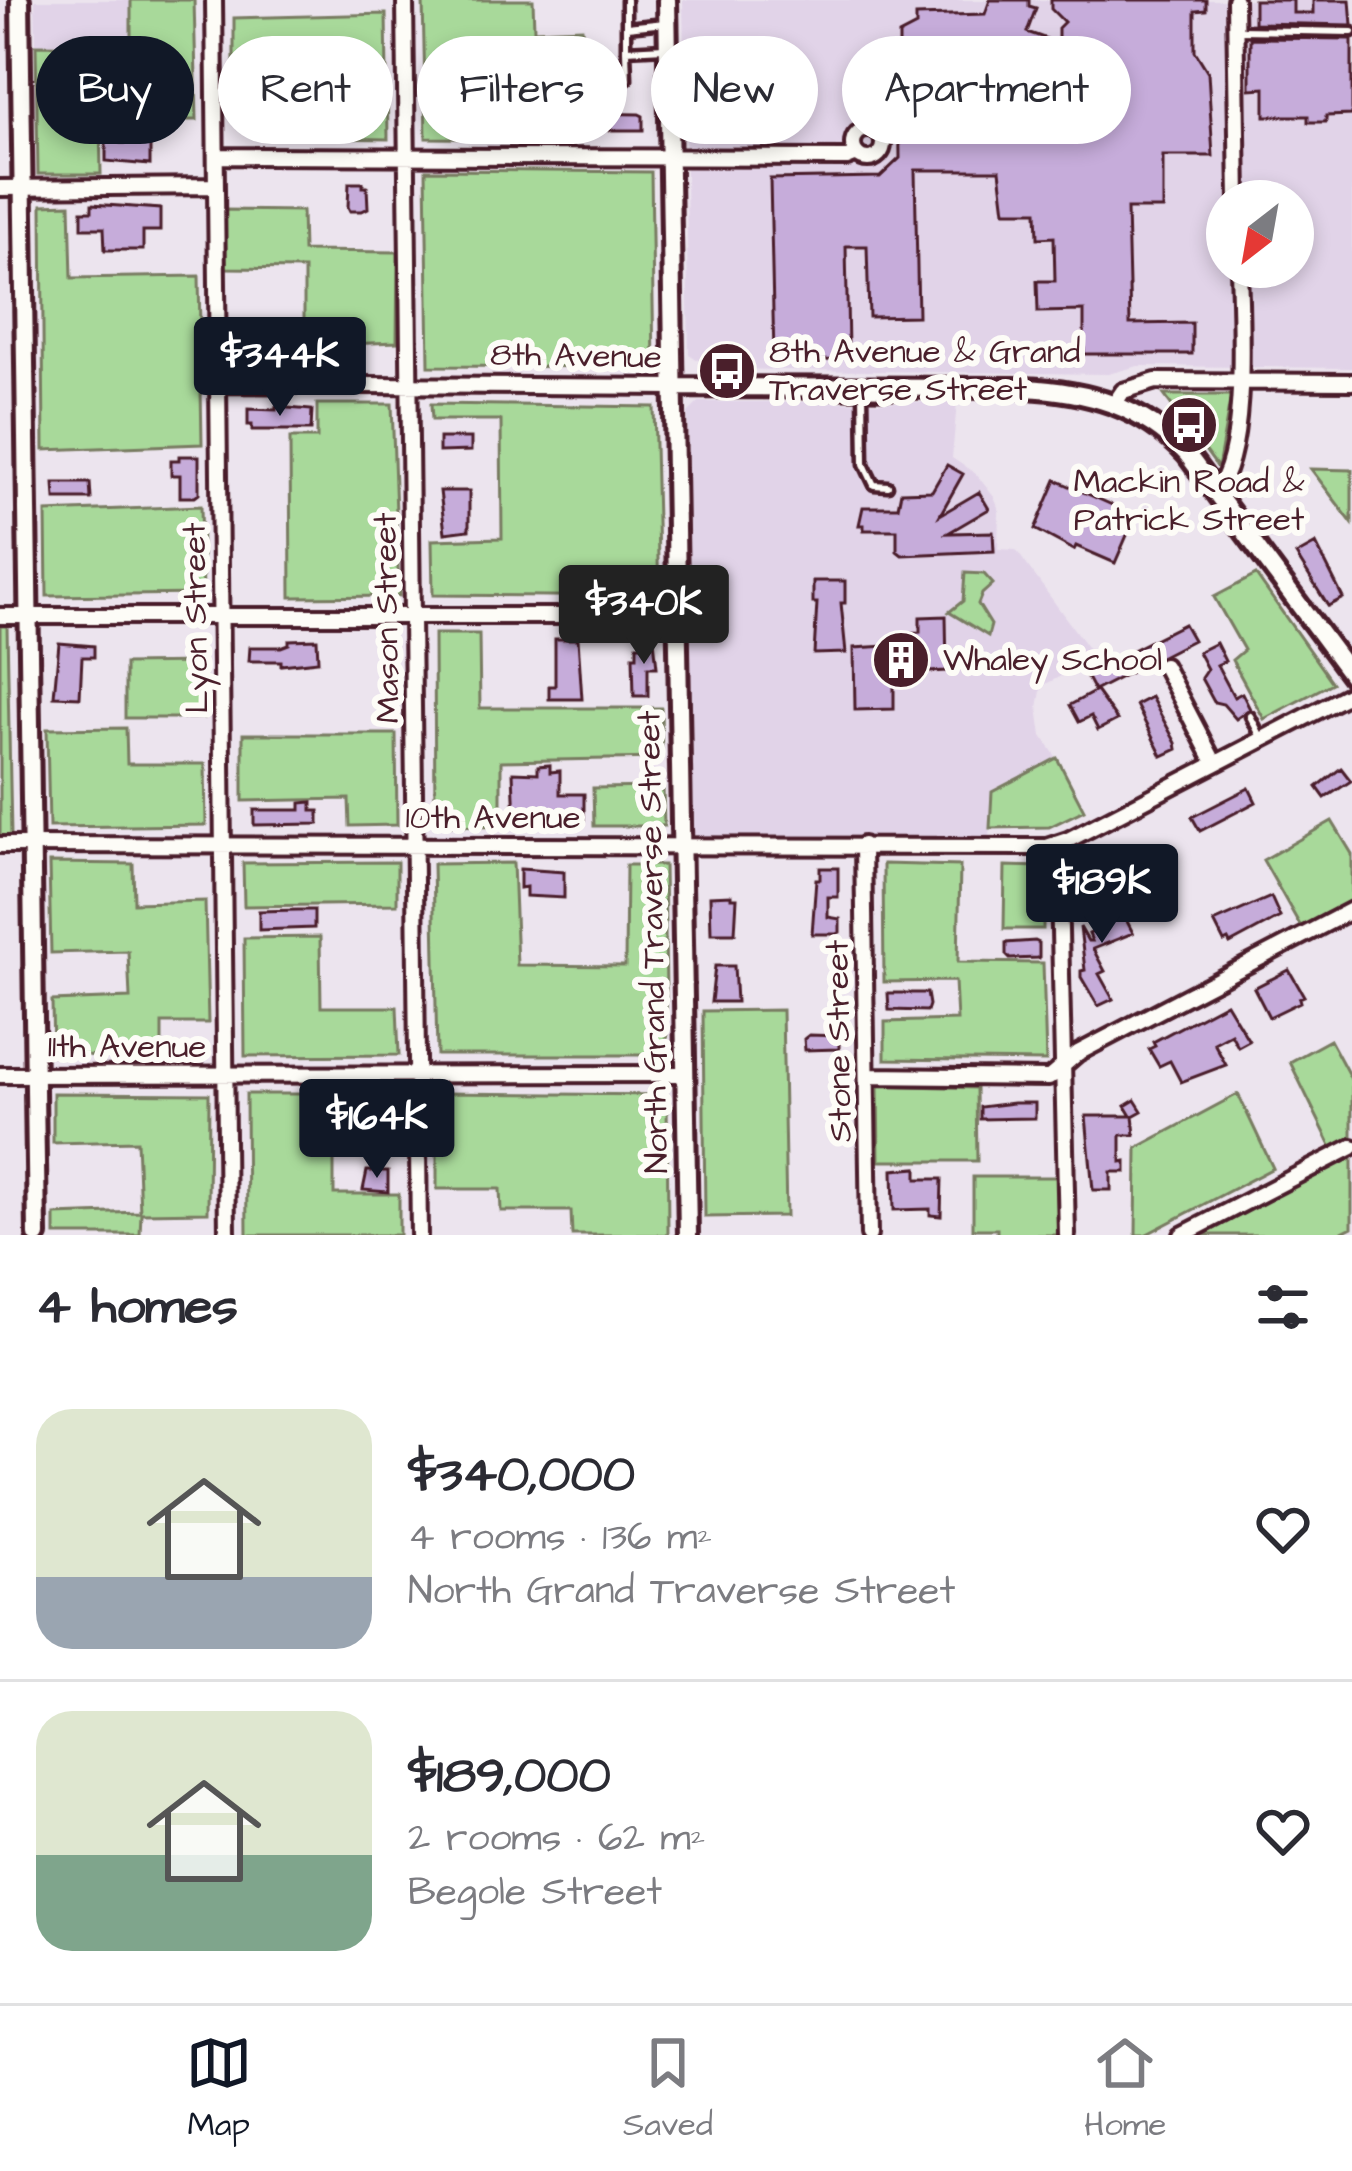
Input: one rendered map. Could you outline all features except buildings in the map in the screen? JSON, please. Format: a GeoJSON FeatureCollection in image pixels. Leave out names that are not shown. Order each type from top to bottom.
{"type":"FeatureCollection","features":[{"type":"Feature","properties":{"kind":"street"},"geometry":{"type":"LineString","coordinates":[[20,0],[37,1235]]}},
{"type":"Feature","properties":{"kind":"street","name":"Lyon Street"},"geometry":{"type":"LineString","coordinates":[[214,0],[227,1235]]}},
{"type":"Feature","properties":{"kind":"street","name":"Mason Street"},"geometry":{"type":"LineString","coordinates":[[405,0],[419,1235]]}},
{"type":"Feature","properties":{"kind":"street","name":"North Grand Traverse Street"},"geometry":{"type":"LineString","coordinates":[[667,0],[668,36]]}},
{"type":"Feature","properties":{"kind":"street"},"geometry":{"type":"LineString","coordinates":[[1235,0],[1238,180]]}},
{"type":"Feature","properties":{"kind":"street","name":"North Grand Traverse Street"},"geometry":{"type":"LineString","coordinates":[[669,144],[688,1235]]}},
{"type":"Feature","properties":{"kind":"street"},"geometry":{"type":"LineString","coordinates":[[216,156],[850,158],[857,154]]}},
{"type":"Feature","properties":{"kind":"street"},"geometry":{"type":"LineString","coordinates":[[0,188],[216,186]]}},
{"type":"Feature","properties":{"kind":"street"},"geometry":{"type":"LineString","coordinates":[[1216,490],[1227,473],[1240,381],[1239,288]]}},
{"type":"Feature","properties":{"kind":"street"},"geometry":{"type":"LineString","coordinates":[[1352,382],[1154,381],[1123,391],[1115,403],[1161,429],[1216,490],[1352,676]]}},
{"type":"Feature","properties":{"kind":"street","name":"8th Avenue"},"geometry":{"type":"LineString","coordinates":[[220,384],[1045,389],[1115,403]]}},
{"type":"Feature","properties":{"kind":"street"},"geometry":{"type":"LineString","coordinates":[[0,616],[678,616]]}},
{"type":"Feature","properties":{"kind":"street"},"geometry":{"type":"LineString","coordinates":[[1164,666],[1215,764]]}},
{"type":"Feature","properties":{"kind":"street"},"geometry":{"type":"LineString","coordinates":[[1067,1235],[1058,844],[1352,693]]}},
{"type":"Feature","properties":{"kind":"street","name":"10th Avenue"},"geometry":{"type":"LineString","coordinates":[[0,845],[1032,848],[1058,844]]}},
{"type":"Feature","properties":{"kind":"street","name":"Stone Street"},"geometry":{"type":"LineString","coordinates":[[863,845],[869,1235]]}},
{"type":"Feature","properties":{"kind":"street"},"geometry":{"type":"LineString","coordinates":[[867,1076],[1042,1079],[1084,1049],[1352,910]]}},
{"type":"Feature","properties":{"kind":"street","name":"11th Avenue"},"geometry":{"type":"LineString","coordinates":[[0,1075],[686,1074]]}},
{"type":"Feature","properties":{"kind":"street"},"geometry":{"type":"LineString","coordinates":[[1182,1235],[1352,1147]]}},
{"type":"Feature","properties":{"kind":"lane"},"geometry":{"type":"LineString","coordinates":[[626,0],[627,36]]}},
{"type":"Feature","properties":{"kind":"lane"},"geometry":{"type":"LineString","coordinates":[[627,27],[667,23]]}},
{"type":"Feature","properties":{"kind":"lane"},"geometry":{"type":"LineString","coordinates":[[1235,30],[1352,32]]}},
{"type":"Feature","properties":{"kind":"lane"},"geometry":{"type":"LineString","coordinates":[[863,388],[865,472],[874,485],[888,486]]}},
{"type":"Feature","properties":{"kind":"lane"},"geometry":{"type":"LineString","coordinates":[[1250,716],[1262,740]]}},
{"type":"Feature","properties":{"kind":"shaded area"},"geometry":{"type":"Polygon","coordinates":[[[35,0],[131,0],[132,36],[36,36],[36,45],[35,0]]]}},
{"type":"Feature","properties":{"kind":"shaded area"},"geometry":{"type":"Polygon","coordinates":[[[683,0],[1352,0],[1352,368],[1138,366],[1108,374],[712,369],[689,354],[685,144],[818,144],[818,36],[684,36],[683,0]]]}},
{"type":"Feature","properties":{"kind":"shaded area"},"geometry":{"type":"Polygon","coordinates":[[[699,402],[957,402],[952,458],[976,474],[994,497],[999,510],[998,549],[1016,550],[1095,658],[1042,686],[1038,707],[1042,736],[1057,758],[992,792],[989,840],[703,838],[693,834],[688,413],[699,402]]]}},
{"type":"Feature","properties":{"kind":"green space"},"geometry":{"type":"Polygon","coordinates":[[[131,0],[194,0],[197,120],[194,36],[131,36],[131,0]]]}},
{"type":"Feature","properties":{"kind":"green space"},"geometry":{"type":"Polygon","coordinates":[[[423,0],[533,0],[534,30],[582,28],[583,36],[424,36],[423,0]]]}},
{"type":"Feature","properties":{"kind":"green space"},"geometry":{"type":"Polygon","coordinates":[[[386,14],[386,36],[234,36],[234,18],[386,14]]]}},
{"type":"Feature","properties":{"kind":"green space"},"geometry":{"type":"Polygon","coordinates":[[[38,144],[100,144],[101,174],[38,174],[38,144]]]}},
{"type":"Feature","properties":{"kind":"green space"},"geometry":{"type":"Polygon","coordinates":[[[426,170],[651,172],[654,367],[429,366],[426,170]]]}},
{"type":"Feature","properties":{"kind":"green space"},"geometry":{"type":"Polygon","coordinates":[[[70,204],[72,278],[199,276],[202,444],[44,450],[42,205],[70,204]]]}},
{"type":"Feature","properties":{"kind":"green space"},"geometry":{"type":"Polygon","coordinates":[[[221,210],[302,211],[303,251],[398,252],[397,342],[346,344],[346,375],[243,376],[226,365],[225,335],[304,336],[304,269],[225,268],[221,210]]]}},
{"type":"Feature","properties":{"kind":"green space"},"geometry":{"type":"Polygon","coordinates":[[[1164,395],[1231,395],[1218,468],[1191,431],[1194,428],[1164,395]]]}},
{"type":"Feature","properties":{"kind":"green space"},"geometry":{"type":"Polygon","coordinates":[[[317,404],[392,404],[399,596],[291,597],[290,438],[317,438],[317,404]]]}},
{"type":"Feature","properties":{"kind":"green space"},"geometry":{"type":"Polygon","coordinates":[[[431,404],[654,407],[659,597],[433,595],[432,540],[502,538],[501,420],[432,420],[431,404]]]}},
{"type":"Feature","properties":{"kind":"green space"},"geometry":{"type":"Polygon","coordinates":[[[1311,469],[1352,470],[1352,523],[1311,469]]]}},
{"type":"Feature","properties":{"kind":"green space"},"geometry":{"type":"Polygon","coordinates":[[[201,506],[203,594],[47,596],[46,512],[201,506]]]}},
{"type":"Feature","properties":{"kind":"green space"},"geometry":{"type":"Polygon","coordinates":[[[965,573],[984,574],[993,584],[978,604],[991,625],[988,636],[949,612],[963,601],[965,573]]]}},
{"type":"Feature","properties":{"kind":"green space"},"geometry":{"type":"Polygon","coordinates":[[[1256,575],[1332,683],[1264,719],[1232,660],[1244,650],[1214,597],[1256,575]]]}},
{"type":"Feature","properties":{"kind":"green space"},"geometry":{"type":"Polygon","coordinates":[[[0,626],[7,626],[11,836],[0,836],[0,626]]]}},
{"type":"Feature","properties":{"kind":"green space"},"geometry":{"type":"Polygon","coordinates":[[[434,634],[479,634],[480,708],[661,708],[662,758],[501,761],[501,826],[435,825],[434,634]]]}},
{"type":"Feature","properties":{"kind":"green space"},"geometry":{"type":"Polygon","coordinates":[[[203,663],[203,718],[125,718],[125,664],[203,663]]]}},
{"type":"Feature","properties":{"kind":"green space"},"geometry":{"type":"Polygon","coordinates":[[[126,728],[127,764],[205,764],[206,825],[49,827],[47,729],[126,728]]]}},
{"type":"Feature","properties":{"kind":"green space"},"geometry":{"type":"Polygon","coordinates":[[[243,734],[396,734],[397,825],[350,826],[349,799],[243,801],[243,734]]]}},
{"type":"Feature","properties":{"kind":"green space"},"geometry":{"type":"Polygon","coordinates":[[[1057,758],[1084,810],[1049,827],[990,828],[992,792],[1057,758]]]}},
{"type":"Feature","properties":{"kind":"green space"},"geometry":{"type":"Polygon","coordinates":[[[663,787],[664,826],[594,826],[593,788],[663,787]]]}},
{"type":"Feature","properties":{"kind":"green space"},"geometry":{"type":"Polygon","coordinates":[[[1332,821],[1352,854],[1352,900],[1301,927],[1263,860],[1332,821]]]}},
{"type":"Feature","properties":{"kind":"green space"},"geometry":{"type":"Polygon","coordinates":[[[397,862],[397,904],[244,906],[243,863],[397,862]]]}},
{"type":"Feature","properties":{"kind":"green space"},"geometry":{"type":"Polygon","coordinates":[[[49,863],[133,864],[134,903],[205,901],[208,1023],[162,1023],[162,1056],[53,1055],[52,1001],[130,998],[128,951],[51,953],[49,863]]]}},
{"type":"Feature","properties":{"kind":"green space"},"geometry":{"type":"Polygon","coordinates":[[[513,863],[517,965],[625,966],[626,865],[664,865],[667,1055],[437,1055],[433,864],[513,863]]]}},
{"type":"Feature","properties":{"kind":"green space"},"geometry":{"type":"Polygon","coordinates":[[[883,864],[960,866],[958,962],[1043,963],[1046,1061],[885,1059],[885,1022],[957,1020],[955,981],[884,982],[883,864]]]}},
{"type":"Feature","properties":{"kind":"green space"},"geometry":{"type":"Polygon","coordinates":[[[1005,866],[1043,867],[1043,929],[1004,929],[1005,866]]]}},
{"type":"Feature","properties":{"kind":"green space"},"geometry":{"type":"Polygon","coordinates":[[[320,937],[321,1007],[397,1007],[399,1055],[245,1056],[244,938],[320,937]]]}},
{"type":"Feature","properties":{"kind":"green space"},"geometry":{"type":"Polygon","coordinates":[[[782,1010],[786,1216],[705,1217],[703,1011],[782,1010]]]}},
{"type":"Feature","properties":{"kind":"green space"},"geometry":{"type":"Polygon","coordinates":[[[1330,1040],[1352,1081],[1352,1138],[1332,1148],[1290,1062],[1330,1040]]]}},
{"type":"Feature","properties":{"kind":"green space"},"geometry":{"type":"Polygon","coordinates":[[[878,1085],[976,1088],[977,1161],[879,1161],[878,1085]]]}},
{"type":"Feature","properties":{"kind":"green space"},"geometry":{"type":"Polygon","coordinates":[[[53,1093],[209,1094],[208,1212],[141,1213],[140,1235],[55,1235],[55,1215],[140,1212],[137,1141],[53,1143],[53,1093]]]}},
{"type":"Feature","properties":{"kind":"green space"},"geometry":{"type":"Polygon","coordinates":[[[437,1093],[667,1095],[668,1235],[572,1235],[571,1211],[501,1211],[500,1189],[437,1189],[437,1093]]]}},
{"type":"Feature","properties":{"kind":"green space"},"geometry":{"type":"Polygon","coordinates":[[[246,1094],[301,1094],[302,1132],[334,1132],[334,1194],[399,1194],[399,1235],[247,1235],[246,1094]]]}},
{"type":"Feature","properties":{"kind":"green space"},"geometry":{"type":"Polygon","coordinates":[[[1238,1094],[1273,1168],[1145,1235],[1136,1235],[1137,1148],[1238,1094]]]}},
{"type":"Feature","properties":{"kind":"green space"},"geometry":{"type":"Polygon","coordinates":[[[1352,1156],[1352,1227],[1336,1235],[1203,1235],[1352,1156]]]}},
{"type":"Feature","properties":{"kind":"green space"},"geometry":{"type":"Polygon","coordinates":[[[973,1177],[1059,1177],[1058,1235],[997,1235],[997,1229],[973,1229],[973,1177]]]}},
{"type":"Feature","properties":{"kind":"place","name":"8th Avenue & Grand Traverse Street"},"geometry":{"type":"Point","coordinates":[727,371]}},
{"type":"Feature","properties":{"kind":"place","name":"Mackin Road & Patrick Street"},"geometry":{"type":"Point","coordinates":[1189,425]}},
{"type":"Feature","properties":{"kind":"place","name":"Whaley School"},"geometry":{"type":"Point","coordinates":[901,660]}}]}
